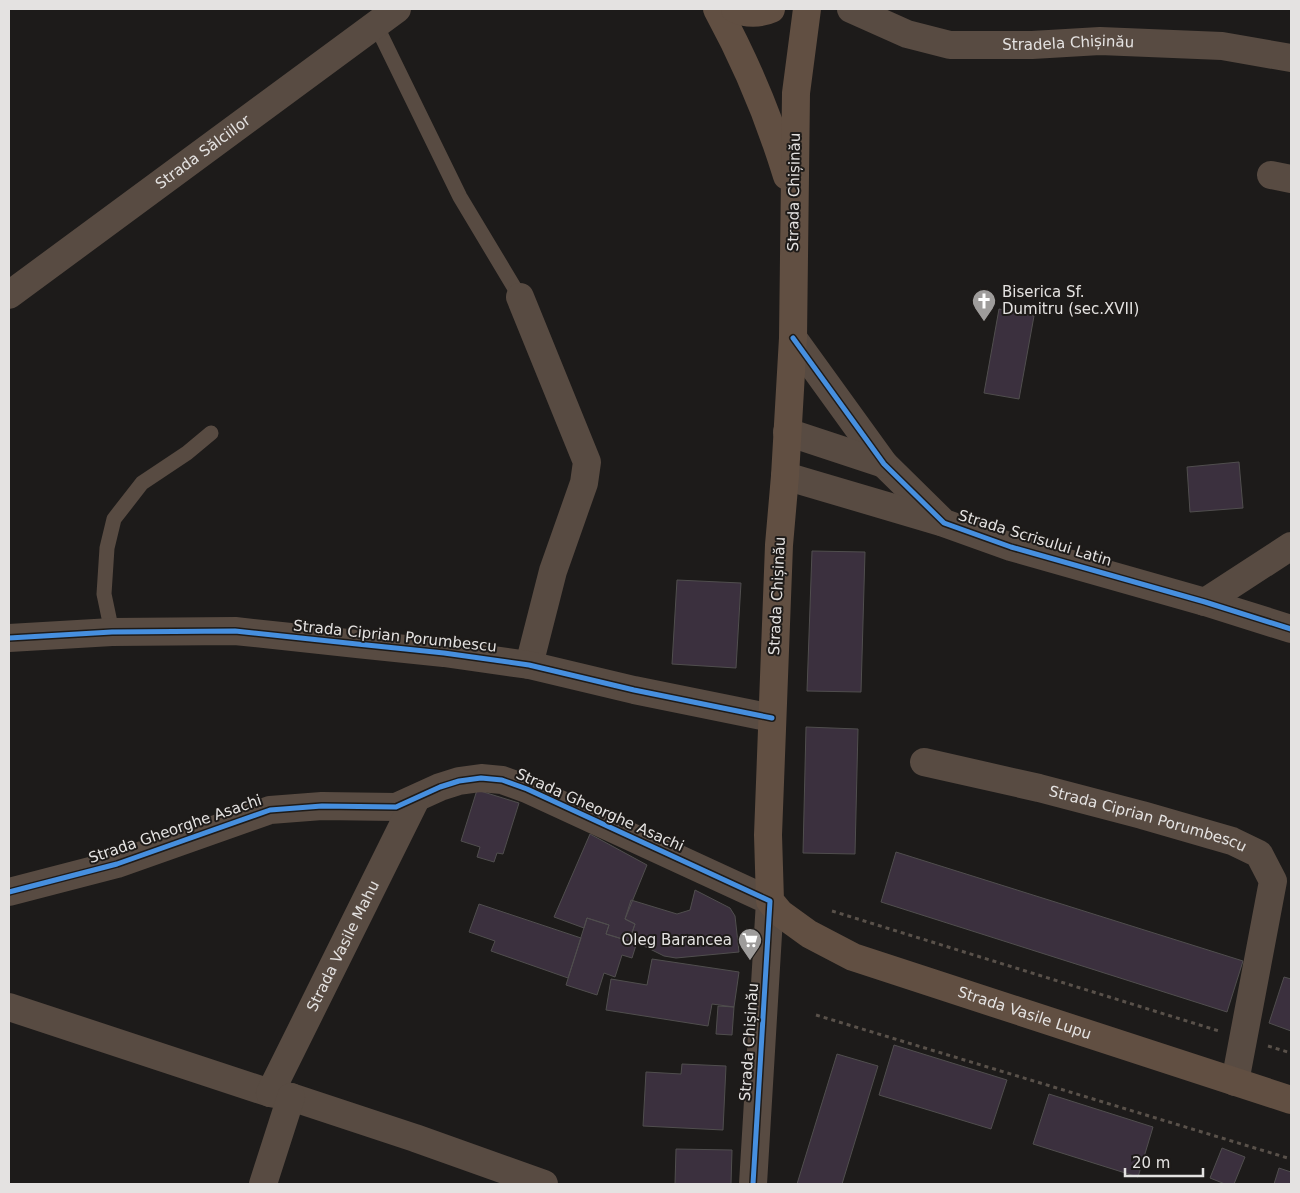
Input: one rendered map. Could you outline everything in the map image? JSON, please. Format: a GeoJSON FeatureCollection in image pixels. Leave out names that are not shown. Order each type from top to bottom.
{"type":"FeatureCollection","features":[{"type":"Feature","properties":{"kind":"main road"},"geometry":{"type":"LineString","coordinates":[[717,9],[733,38],[757,90],[777,144],[794,199]]}},
{"type":"Feature","properties":{"kind":"main road"},"geometry":{"type":"LineString","coordinates":[[734,9],[752,13],[771,9]]}},
{"type":"Feature","properties":{"kind":"main road","name":"Strada Chișinău"},"geometry":{"type":"LineString","coordinates":[[770,901],[768,835],[779,545],[793,338],[796,92],[807,9]]}},
{"type":"Feature","properties":{"kind":"main road","name":"Strada Vasile Lupu"},"geometry":{"type":"LineString","coordinates":[[770,901],[780,913],[809,934],[853,957],[1291,1100]]}},
{"type":"Feature","properties":{"kind":"street","name":"Strada Sălciilor"},"geometry":{"type":"LineString","coordinates":[[9,295],[397,9]]}},
{"type":"Feature","properties":{"kind":"street","name":"Stradela Chișinău"},"geometry":{"type":"LineString","coordinates":[[851,9],[907,34],[950,45],[1032,45],[1100,41],[1222,46],[1291,58]]}},
{"type":"Feature","properties":{"kind":"street"},"geometry":{"type":"LineString","coordinates":[[520,297],[587,462],[584,483],[554,571],[529,665]]}},
{"type":"Feature","properties":{"kind":"street","name":"Strada Scrisului Latin"},"geometry":{"type":"LineString","coordinates":[[793,338],[884,464],[944,523],[1011,547],[1206,602],[1291,629]]}},
{"type":"Feature","properties":{"kind":"street"},"geometry":{"type":"LineString","coordinates":[[787,432],[884,464]]}},
{"type":"Feature","properties":{"kind":"street"},"geometry":{"type":"LineString","coordinates":[[785,476],[944,523]]}},
{"type":"Feature","properties":{"kind":"street"},"geometry":{"type":"LineString","coordinates":[[1206,602],[1290,544]]}},
{"type":"Feature","properties":{"kind":"street","name":"Strada Ciprian Porumbescu"},"geometry":{"type":"LineString","coordinates":[[9,638],[112,632],[235,632],[434,652],[529,665],[634,690],[772,718]]}},
{"type":"Feature","properties":{"kind":"street","name":"Strada Ciprian Porumbescu"},"geometry":{"type":"LineString","coordinates":[[924,762],[1038,788],[1142,815],[1232,841],[1259,854],[1273,881],[1234,1082]]}},
{"type":"Feature","properties":{"kind":"street","name":"Strada Gheorghe Asachi"},"geometry":{"type":"LineString","coordinates":[[9,892],[117,864],[270,810],[322,806],[396,807],[440,787],[459,781],[481,778],[502,780],[526,789],[770,901]]}},
{"type":"Feature","properties":{"kind":"street","name":"Strada Vasile Mahu"},"geometry":{"type":"LineString","coordinates":[[263,1184],[280,1095],[416,799]]}},
{"type":"Feature","properties":{"kind":"street","name":"Strada Chișinău"},"geometry":{"type":"LineString","coordinates":[[753,1184],[770,901]]}},
{"type":"Feature","properties":{"kind":"street"},"geometry":{"type":"LineString","coordinates":[[9,1008],[415,1138],[544,1184]]}},
{"type":"Feature","properties":{"kind":"lane"},"geometry":{"type":"LineString","coordinates":[[376,26],[460,197],[520,297]]}},
{"type":"Feature","properties":{"kind":"lane"},"geometry":{"type":"LineString","coordinates":[[112,632],[104,594],[107,548],[114,519],[142,483],[187,454],[211,433]]}},
{"type":"Feature","properties":{"kind":"path"},"geometry":{"type":"LineString","coordinates":[[832,911],[1291,1053]]}},
{"type":"Feature","properties":{"kind":"path"},"geometry":{"type":"LineString","coordinates":[[816,1015],[1291,1159]]}},
{"type":"Feature","properties":{"kind":"building"},"geometry":{"type":"Polygon","coordinates":[[[999,309],[1034,316],[1019,399],[984,393],[999,309]]]}},
{"type":"Feature","properties":{"kind":"building"},"geometry":{"type":"Polygon","coordinates":[[[1239,462],[1243,508],[1190,512],[1187,467],[1239,462]]]}},
{"type":"Feature","properties":{"kind":"building"},"geometry":{"type":"Polygon","coordinates":[[[812,551],[865,552],[861,692],[807,691],[812,551]]]}},
{"type":"Feature","properties":{"kind":"building"},"geometry":{"type":"Polygon","coordinates":[[[677,580],[741,583],[736,668],[672,664],[677,580]]]}},
{"type":"Feature","properties":{"kind":"building"},"geometry":{"type":"Polygon","coordinates":[[[806,727],[858,729],[855,854],[803,853],[806,727]]]}},
{"type":"Feature","properties":{"kind":"building"},"geometry":{"type":"Polygon","coordinates":[[[477,790],[519,803],[503,854],[497,853],[494,862],[477,857],[480,847],[461,841],[477,790]]]}},
{"type":"Feature","properties":{"kind":"building"},"geometry":{"type":"Polygon","coordinates":[[[590,834],[647,865],[625,919],[635,924],[629,941],[606,934],[609,925],[587,918],[584,928],[554,917],[590,834]]]}},
{"type":"Feature","properties":{"kind":"building"},"geometry":{"type":"Polygon","coordinates":[[[896,852],[1243,961],[1227,1012],[881,902],[896,852]]]}},
{"type":"Feature","properties":{"kind":"building"},"geometry":{"type":"Polygon","coordinates":[[[695,890],[730,908],[735,916],[739,952],[676,958],[664,956],[630,939],[635,924],[625,919],[631,900],[677,914],[690,910],[695,890]]]}},
{"type":"Feature","properties":{"kind":"building"},"geometry":{"type":"Polygon","coordinates":[[[479,904],[581,938],[568,978],[491,951],[495,941],[469,932],[479,904]]]}},
{"type":"Feature","properties":{"kind":"building"},"geometry":{"type":"Polygon","coordinates":[[[587,918],[609,925],[606,934],[637,942],[632,958],[622,955],[615,977],[604,973],[597,995],[566,985],[587,918]]]}},
{"type":"Feature","properties":{"kind":"building"},"geometry":{"type":"Polygon","coordinates":[[[652,959],[739,972],[734,1007],[712,1004],[708,1026],[606,1010],[611,979],[647,985],[652,959]]]}},
{"type":"Feature","properties":{"kind":"building"},"geometry":{"type":"Polygon","coordinates":[[[1284,977],[1291,979],[1291,1031],[1269,1023],[1284,977]]]}},
{"type":"Feature","properties":{"kind":"building"},"geometry":{"type":"Polygon","coordinates":[[[718,1006],[734,1007],[732,1035],[716,1034],[718,1006]]]}},
{"type":"Feature","properties":{"kind":"building"},"geometry":{"type":"Polygon","coordinates":[[[894,1045],[1007,1080],[991,1129],[879,1095],[894,1045]]]}},
{"type":"Feature","properties":{"kind":"building"},"geometry":{"type":"Polygon","coordinates":[[[837,1054],[878,1066],[842,1184],[797,1184],[837,1054]]]}},
{"type":"Feature","properties":{"kind":"building"},"geometry":{"type":"Polygon","coordinates":[[[682,1064],[726,1066],[723,1130],[643,1126],[646,1072],[681,1074],[682,1064]]]}},
{"type":"Feature","properties":{"kind":"building"},"geometry":{"type":"Polygon","coordinates":[[[1049,1094],[1153,1127],[1138,1177],[1033,1144],[1049,1094]]]}},
{"type":"Feature","properties":{"kind":"building"},"geometry":{"type":"Polygon","coordinates":[[[1222,1148],[1245,1157],[1234,1184],[1225,1184],[1210,1178],[1222,1148]]]}},
{"type":"Feature","properties":{"kind":"building"},"geometry":{"type":"Polygon","coordinates":[[[676,1149],[732,1150],[731,1184],[675,1184],[676,1149]]]}},
{"type":"Feature","properties":{"kind":"building"},"geometry":{"type":"Polygon","coordinates":[[[1279,1168],[1291,1172],[1291,1184],[1274,1184],[1279,1168]]]}},
{"type":"Feature","properties":{"kind":"cycle path"},"geometry":{"type":"LineString","coordinates":[[793,338],[884,464],[944,523],[1011,547],[1205,602],[1291,629]]}},
{"type":"Feature","properties":{"kind":"cycle path"},"geometry":{"type":"LineString","coordinates":[[9,638],[112,632],[235,631],[444,653],[529,665],[634,690],[772,718]]}},
{"type":"Feature","properties":{"kind":"cycle path"},"geometry":{"type":"LineString","coordinates":[[9,892],[117,864],[270,810],[322,806],[396,807],[440,787],[459,781],[481,778],[502,780],[527,789],[770,901],[753,1184]]}},
{"type":"Feature","properties":{"kind":"place","name":"Biserica Sf. Dumitru (sec.XVII)"},"geometry":{"type":"Point","coordinates":[984,322]}},
{"type":"Feature","properties":{"kind":"place","name":"Oleg Barancea"},"geometry":{"type":"Point","coordinates":[750,961]}}]}
